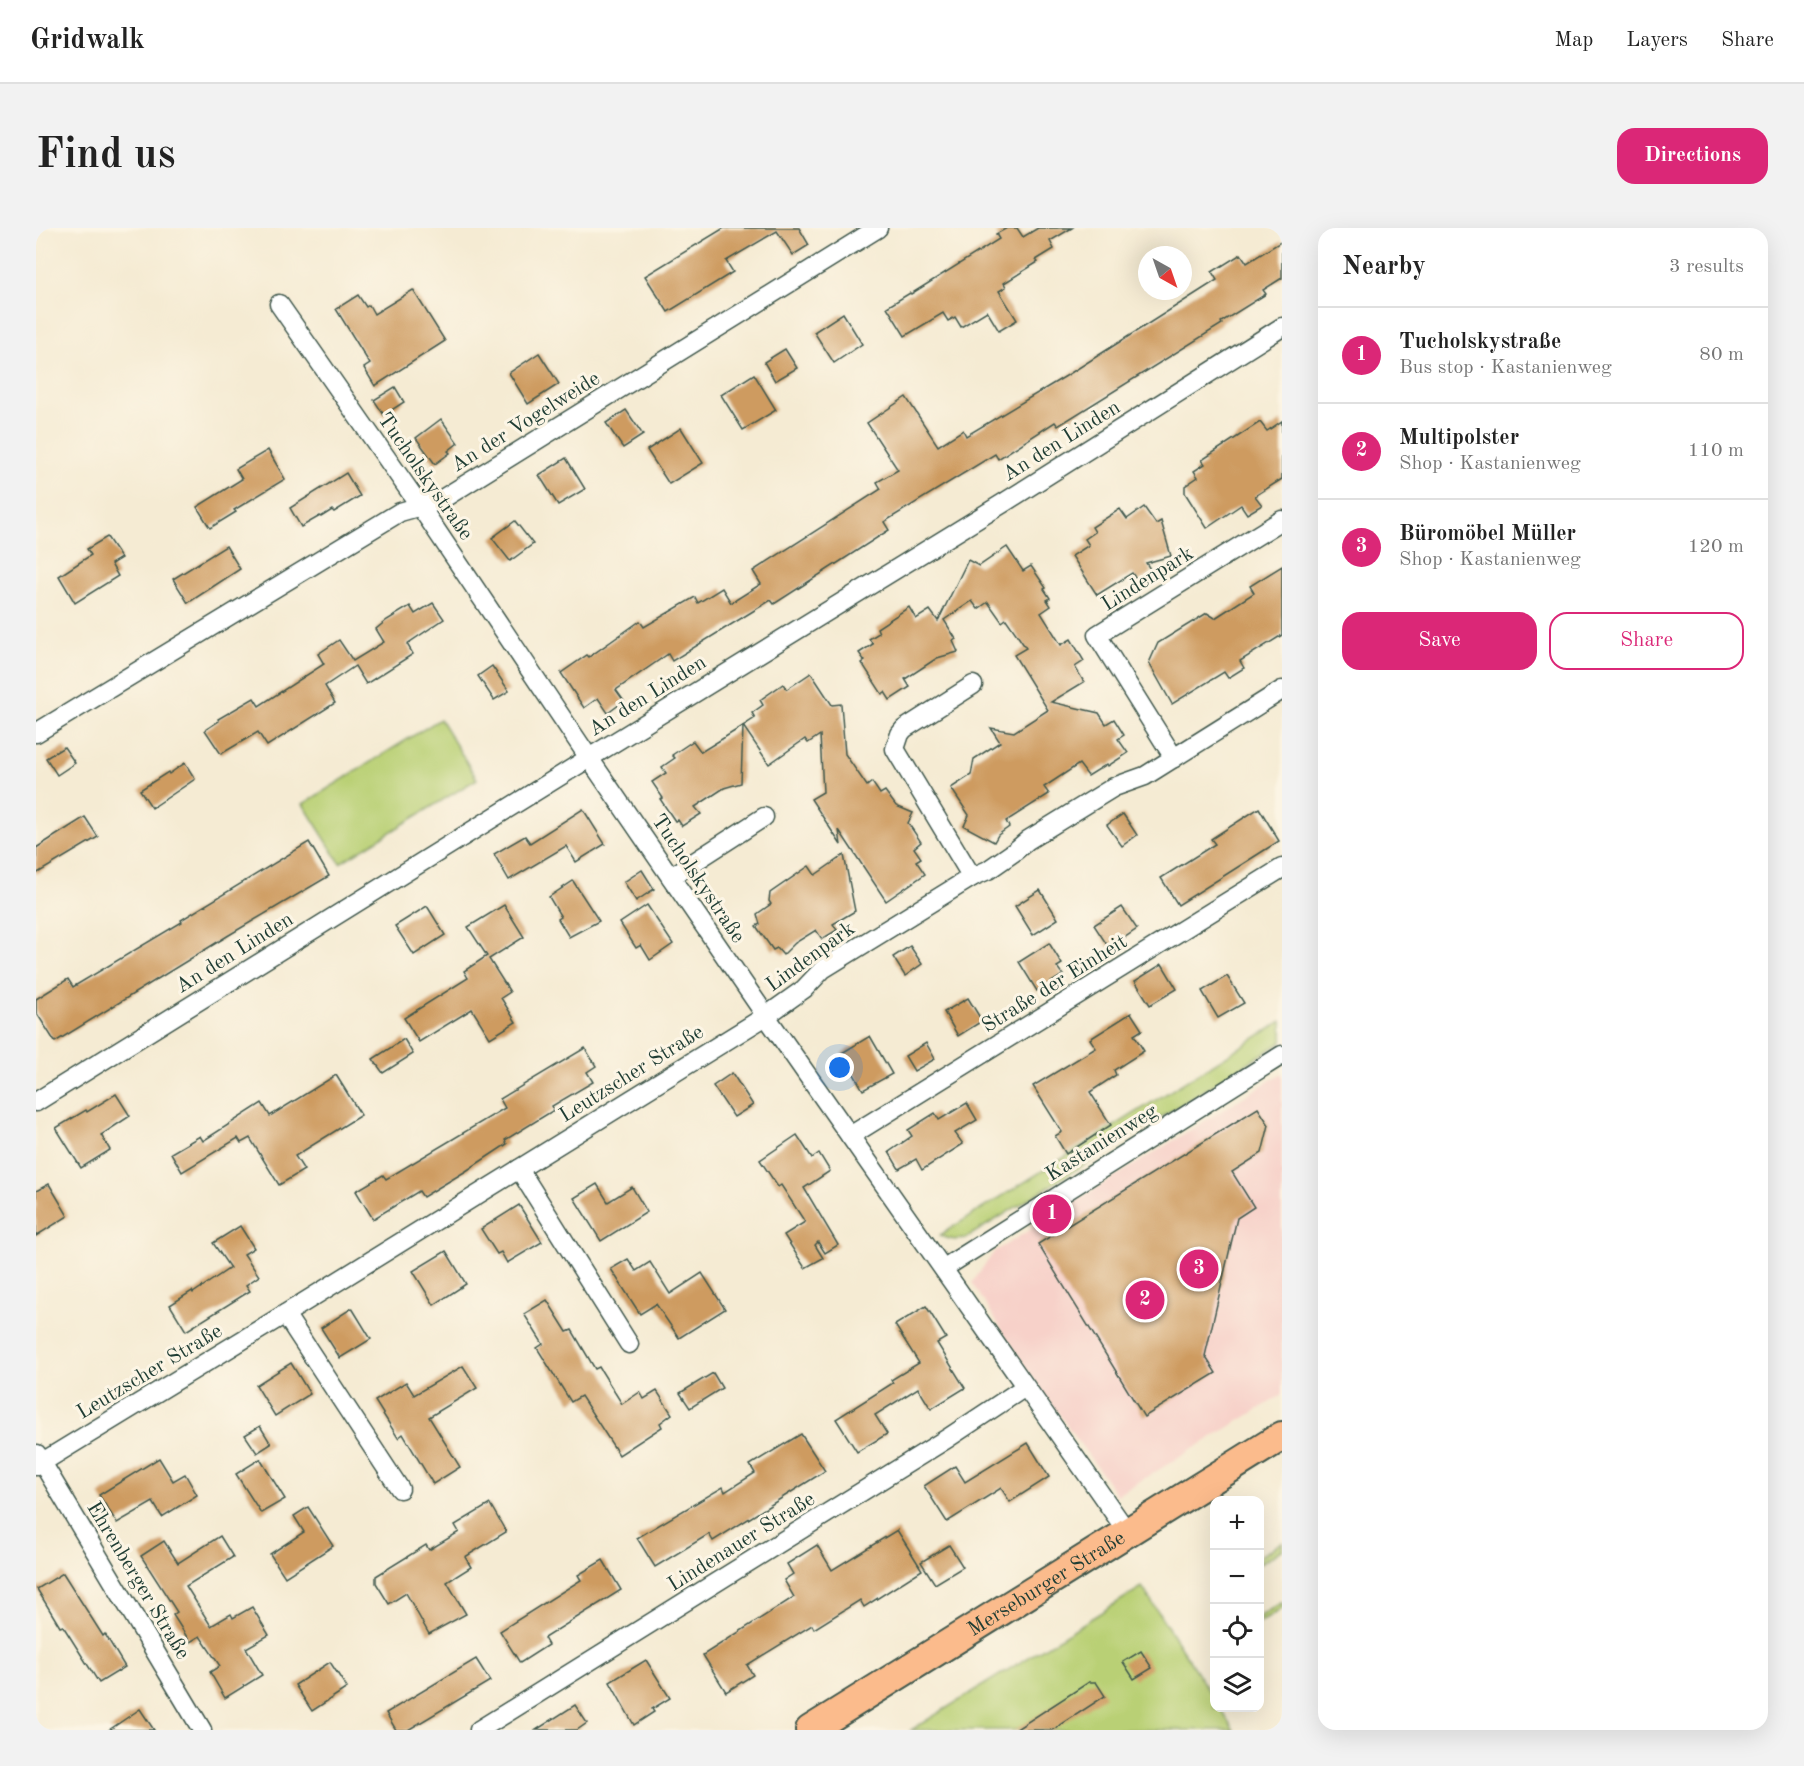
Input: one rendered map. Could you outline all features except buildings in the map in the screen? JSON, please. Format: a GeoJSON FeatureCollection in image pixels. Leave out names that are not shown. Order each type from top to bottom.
{"type":"FeatureCollection","features":[{"type":"Feature","properties":{"kind":"main road","name":"Merseburger Straße"},"geometry":{"type":"LineString","coordinates":[[810,1730],[1282,1436]]}},
{"type":"Feature","properties":{"kind":"street","name":"An der Vogelweide"},"geometry":{"type":"LineString","coordinates":[[36,733],[400,512],[439,501],[878,228]]}},
{"type":"Feature","properties":{"kind":"street","name":"Tucholskystraße"},"geometry":{"type":"LineString","coordinates":[[279,304],[420,506],[766,1016],[1128,1533]]}},
{"type":"Feature","properties":{"kind":"street","name":"An den Linden"},"geometry":{"type":"LineString","coordinates":[[36,1102],[1005,502],[1282,327]]}},
{"type":"Feature","properties":{"kind":"street","name":"Lindenpark"},"geometry":{"type":"LineString","coordinates":[[1174,758],[1097,635],[1282,520]]}},
{"type":"Feature","properties":{"kind":"street"},"geometry":{"type":"LineString","coordinates":[[972,877],[895,749],[904,729],[973,685]]}},
{"type":"Feature","properties":{"kind":"street","name":"Lindenpark"},"geometry":{"type":"LineString","coordinates":[[766,1016],[804,989],[823,969],[972,877],[988,870],[1028,840],[1114,787],[1145,776],[1282,690]]}},
{"type":"Feature","properties":{"kind":"street"},"geometry":{"type":"LineString","coordinates":[[670,877],[764,817]]}},
{"type":"Feature","properties":{"kind":"street","name":"Straße der Einheit"},"geometry":{"type":"LineString","coordinates":[[850,1136],[1282,868]]}},
{"type":"Feature","properties":{"kind":"street","name":"Leutzscher Straße"},"geometry":{"type":"LineString","coordinates":[[38,1460],[285,1314],[766,1016]]}},
{"type":"Feature","properties":{"kind":"street","name":"Kastanienweg"},"geometry":{"type":"LineString","coordinates":[[944,1268],[1282,1055]]}},
{"type":"Feature","properties":{"kind":"street"},"geometry":{"type":"LineString","coordinates":[[519,1169],[628,1344]]}},
{"type":"Feature","properties":{"kind":"street"},"geometry":{"type":"LineString","coordinates":[[285,1314],[400,1490]]}},
{"type":"Feature","properties":{"kind":"street","name":"Lindenauer Straße"},"geometry":{"type":"LineString","coordinates":[[479,1730],[948,1438],[1025,1387]]}},
{"type":"Feature","properties":{"kind":"street","name":"Ehrenberger Straße"},"geometry":{"type":"LineString","coordinates":[[38,1460],[202,1730]]}},
{"type":"Feature","properties":{"kind":"shaded area"},"geometry":{"type":"Polygon","coordinates":[[[1282,1073],[1282,1395],[1117,1495],[1030,1374],[972,1283],[994,1252],[1282,1073]]]}},
{"type":"Feature","properties":{"kind":"green space"},"geometry":{"type":"Polygon","coordinates":[[[440,719],[477,779],[340,863],[303,804],[440,719]]]}},
{"type":"Feature","properties":{"kind":"green space"},"geometry":{"type":"Polygon","coordinates":[[[1282,1021],[1282,1042],[966,1238],[953,1240],[940,1235],[1282,1021]]]}},
{"type":"Feature","properties":{"kind":"green space"},"geometry":{"type":"Polygon","coordinates":[[[1282,1542],[1282,1550],[1264,1561],[1264,1553],[1282,1542]]]}},
{"type":"Feature","properties":{"kind":"green space"},"geometry":{"type":"Polygon","coordinates":[[[1142,1587],[1210,1693],[1210,1712],[1223,1712],[1234,1730],[911,1730],[1142,1587]]]}},
{"type":"Feature","properties":{"kind":"green space"},"geometry":{"type":"Polygon","coordinates":[[[1282,1602],[1282,1609],[1264,1620],[1264,1613],[1282,1602]]]}},
{"type":"Feature","properties":{"kind":"place","name":"Tucholskystraße"},"geometry":{"type":"Point","coordinates":[1052,1214]}},
{"type":"Feature","properties":{"kind":"place","name":"Büromöbel Müller"},"geometry":{"type":"Point","coordinates":[1199,1269]}},
{"type":"Feature","properties":{"kind":"place","name":"Multipolster"},"geometry":{"type":"Point","coordinates":[1145,1300]}}]}
